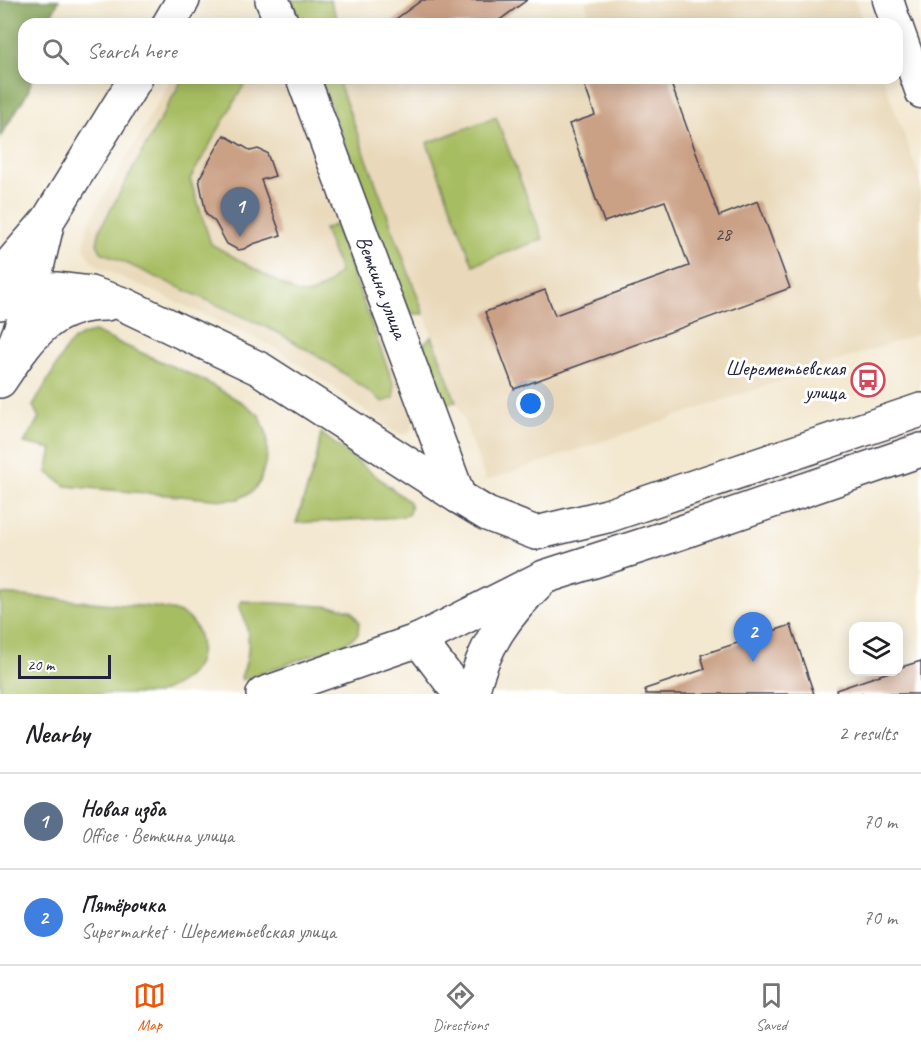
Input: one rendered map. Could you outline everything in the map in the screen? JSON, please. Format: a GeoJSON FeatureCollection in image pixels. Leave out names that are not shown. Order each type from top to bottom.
{"type":"FeatureCollection","features":[{"type":"Feature","properties":{"kind":"main road"},"geometry":{"type":"LineString","coordinates":[[172,18],[183,0]]}},
{"type":"Feature","properties":{"kind":"main road"},"geometry":{"type":"LineString","coordinates":[[272,0],[280,18]]}},
{"type":"Feature","properties":{"kind":"main road"},"geometry":{"type":"LineString","coordinates":[[0,276],[48,220],[132,84]]}},
{"type":"Feature","properties":{"kind":"main road","name":"Веткина улица"},"geometry":{"type":"LineString","coordinates":[[305,84],[459,497]]}},
{"type":"Feature","properties":{"kind":"main road"},"geometry":{"type":"LineString","coordinates":[[0,380],[15,346],[48,220]]}},
{"type":"Feature","properties":{"kind":"main road"},"geometry":{"type":"LineString","coordinates":[[0,303],[31,291],[56,289],[90,293],[123,304],[269,374],[459,497],[498,519],[536,533],[607,516],[921,410]]}},
{"type":"Feature","properties":{"kind":"main road"},"geometry":{"type":"LineString","coordinates":[[0,380],[38,329],[55,316],[88,304],[123,304]]}},
{"type":"Feature","properties":{"kind":"main road"},"geometry":{"type":"LineString","coordinates":[[262,694],[419,640],[544,577],[921,450]]}},
{"type":"Feature","properties":{"kind":"main road"},"geometry":{"type":"LineString","coordinates":[[472,694],[484,658],[498,628],[516,604],[544,577]]}},
{"type":"Feature","properties":{"kind":"main road"},"geometry":{"type":"LineString","coordinates":[[419,640],[460,694]]}},
{"type":"Feature","properties":{"kind":"street"},"geometry":{"type":"LineString","coordinates":[[888,0],[894,18]]}},
{"type":"Feature","properties":{"kind":"street"},"geometry":{"type":"LineString","coordinates":[[903,42],[921,93]]}},
{"type":"Feature","properties":{"kind":"shaded area"},"geometry":{"type":"Polygon","coordinates":[[[591,0],[855,0],[862,18],[590,18],[585,2],[591,0]]]}},
{"type":"Feature","properties":{"kind":"shaded area"},"geometry":{"type":"Polygon","coordinates":[[[169,84],[287,84],[413,417],[413,427],[410,432],[403,435],[394,432],[272,346],[100,267],[90,259],[84,247],[88,224],[169,84]]]}},
{"type":"Feature","properties":{"kind":"shaded area"},"geometry":{"type":"Polygon","coordinates":[[[339,84],[394,84],[400,92],[411,84],[885,84],[921,181],[921,333],[486,481],[339,84]]]}},
{"type":"Feature","properties":{"kind":"green space"},"geometry":{"type":"Polygon","coordinates":[[[0,0],[59,0],[50,18],[18,18],[18,84],[30,84],[28,92],[0,137],[0,0]]]}},
{"type":"Feature","properties":{"kind":"green space"},"geometry":{"type":"Polygon","coordinates":[[[292,0],[330,0],[338,18],[300,18],[292,0]]]}},
{"type":"Feature","properties":{"kind":"green space"},"geometry":{"type":"Polygon","coordinates":[[[180,84],[245,84],[190,179],[211,244],[297,293],[312,294],[328,284],[340,271],[324,229],[335,225],[394,386],[394,398],[383,402],[326,361],[279,333],[101,252],[97,244],[100,229],[180,84]]]}},
{"type":"Feature","properties":{"kind":"green space"},"geometry":{"type":"Polygon","coordinates":[[[322,84],[339,84],[424,314],[413,314],[405,305],[322,84]]]}},
{"type":"Feature","properties":{"kind":"green space"},"geometry":{"type":"Polygon","coordinates":[[[496,117],[543,239],[473,265],[427,143],[496,117]]]}},
{"type":"Feature","properties":{"kind":"green space"},"geometry":{"type":"Polygon","coordinates":[[[94,332],[201,379],[243,403],[260,416],[267,435],[267,456],[260,482],[252,492],[238,499],[224,500],[66,486],[47,472],[52,449],[24,443],[39,418],[33,406],[67,347],[79,337],[94,332]]]}},
{"type":"Feature","properties":{"kind":"green space"},"geometry":{"type":"Polygon","coordinates":[[[432,336],[456,402],[442,405],[423,354],[424,343],[432,336]]]}},
{"type":"Feature","properties":{"kind":"green space"},"geometry":{"type":"Polygon","coordinates":[[[321,433],[409,502],[411,508],[408,515],[296,523],[316,461],[321,433]]]}},
{"type":"Feature","properties":{"kind":"green space"},"geometry":{"type":"Polygon","coordinates":[[[0,594],[147,606],[178,612],[189,618],[196,627],[200,638],[198,662],[184,680],[157,694],[0,694],[0,594]]]}},
{"type":"Feature","properties":{"kind":"green space"},"geometry":{"type":"Polygon","coordinates":[[[242,601],[337,607],[352,611],[359,622],[358,634],[346,643],[242,680],[247,659],[248,633],[239,606],[242,601]]]}},
{"type":"Feature","properties":{"kind":"building"},"geometry":{"type":"Polygon","coordinates":[[[422,0],[527,0],[502,18],[397,18],[422,0]]]}},
{"type":"Feature","properties":{"kind":"building"},"geometry":{"type":"Polygon","coordinates":[[[584,84],[671,84],[719,216],[758,201],[790,288],[514,389],[485,312],[545,290],[555,315],[689,266],[665,201],[604,222],[569,124],[595,115],[584,84]]]}},
{"type":"Feature","properties":{"kind":"building"},"geometry":{"type":"Polygon","coordinates":[[[224,135],[251,151],[258,149],[267,153],[275,176],[261,180],[281,235],[238,250],[227,244],[215,222],[206,214],[199,179],[224,135]]]}},
{"type":"Feature","properties":{"kind":"building"},"geometry":{"type":"Polygon","coordinates":[[[791,625],[814,694],[646,694],[645,689],[705,669],[701,655],[791,625]]]}},
{"type":"Feature","properties":{"kind":"building"},"geometry":{"type":"Polygon","coordinates":[[[921,661],[921,694],[837,694],[836,690],[877,676],[903,676],[903,666],[921,661]]]}},
{"type":"Feature","properties":{"kind":"place","name":"Новая изба"},"geometry":{"type":"Point","coordinates":[240,237]}},
{"type":"Feature","properties":{"kind":"place","name":"Шереметьевская улица"},"geometry":{"type":"Point","coordinates":[868,380]}},
{"type":"Feature","properties":{"kind":"place","name":"Пятёрочка"},"geometry":{"type":"Point","coordinates":[753,662]}}]}
